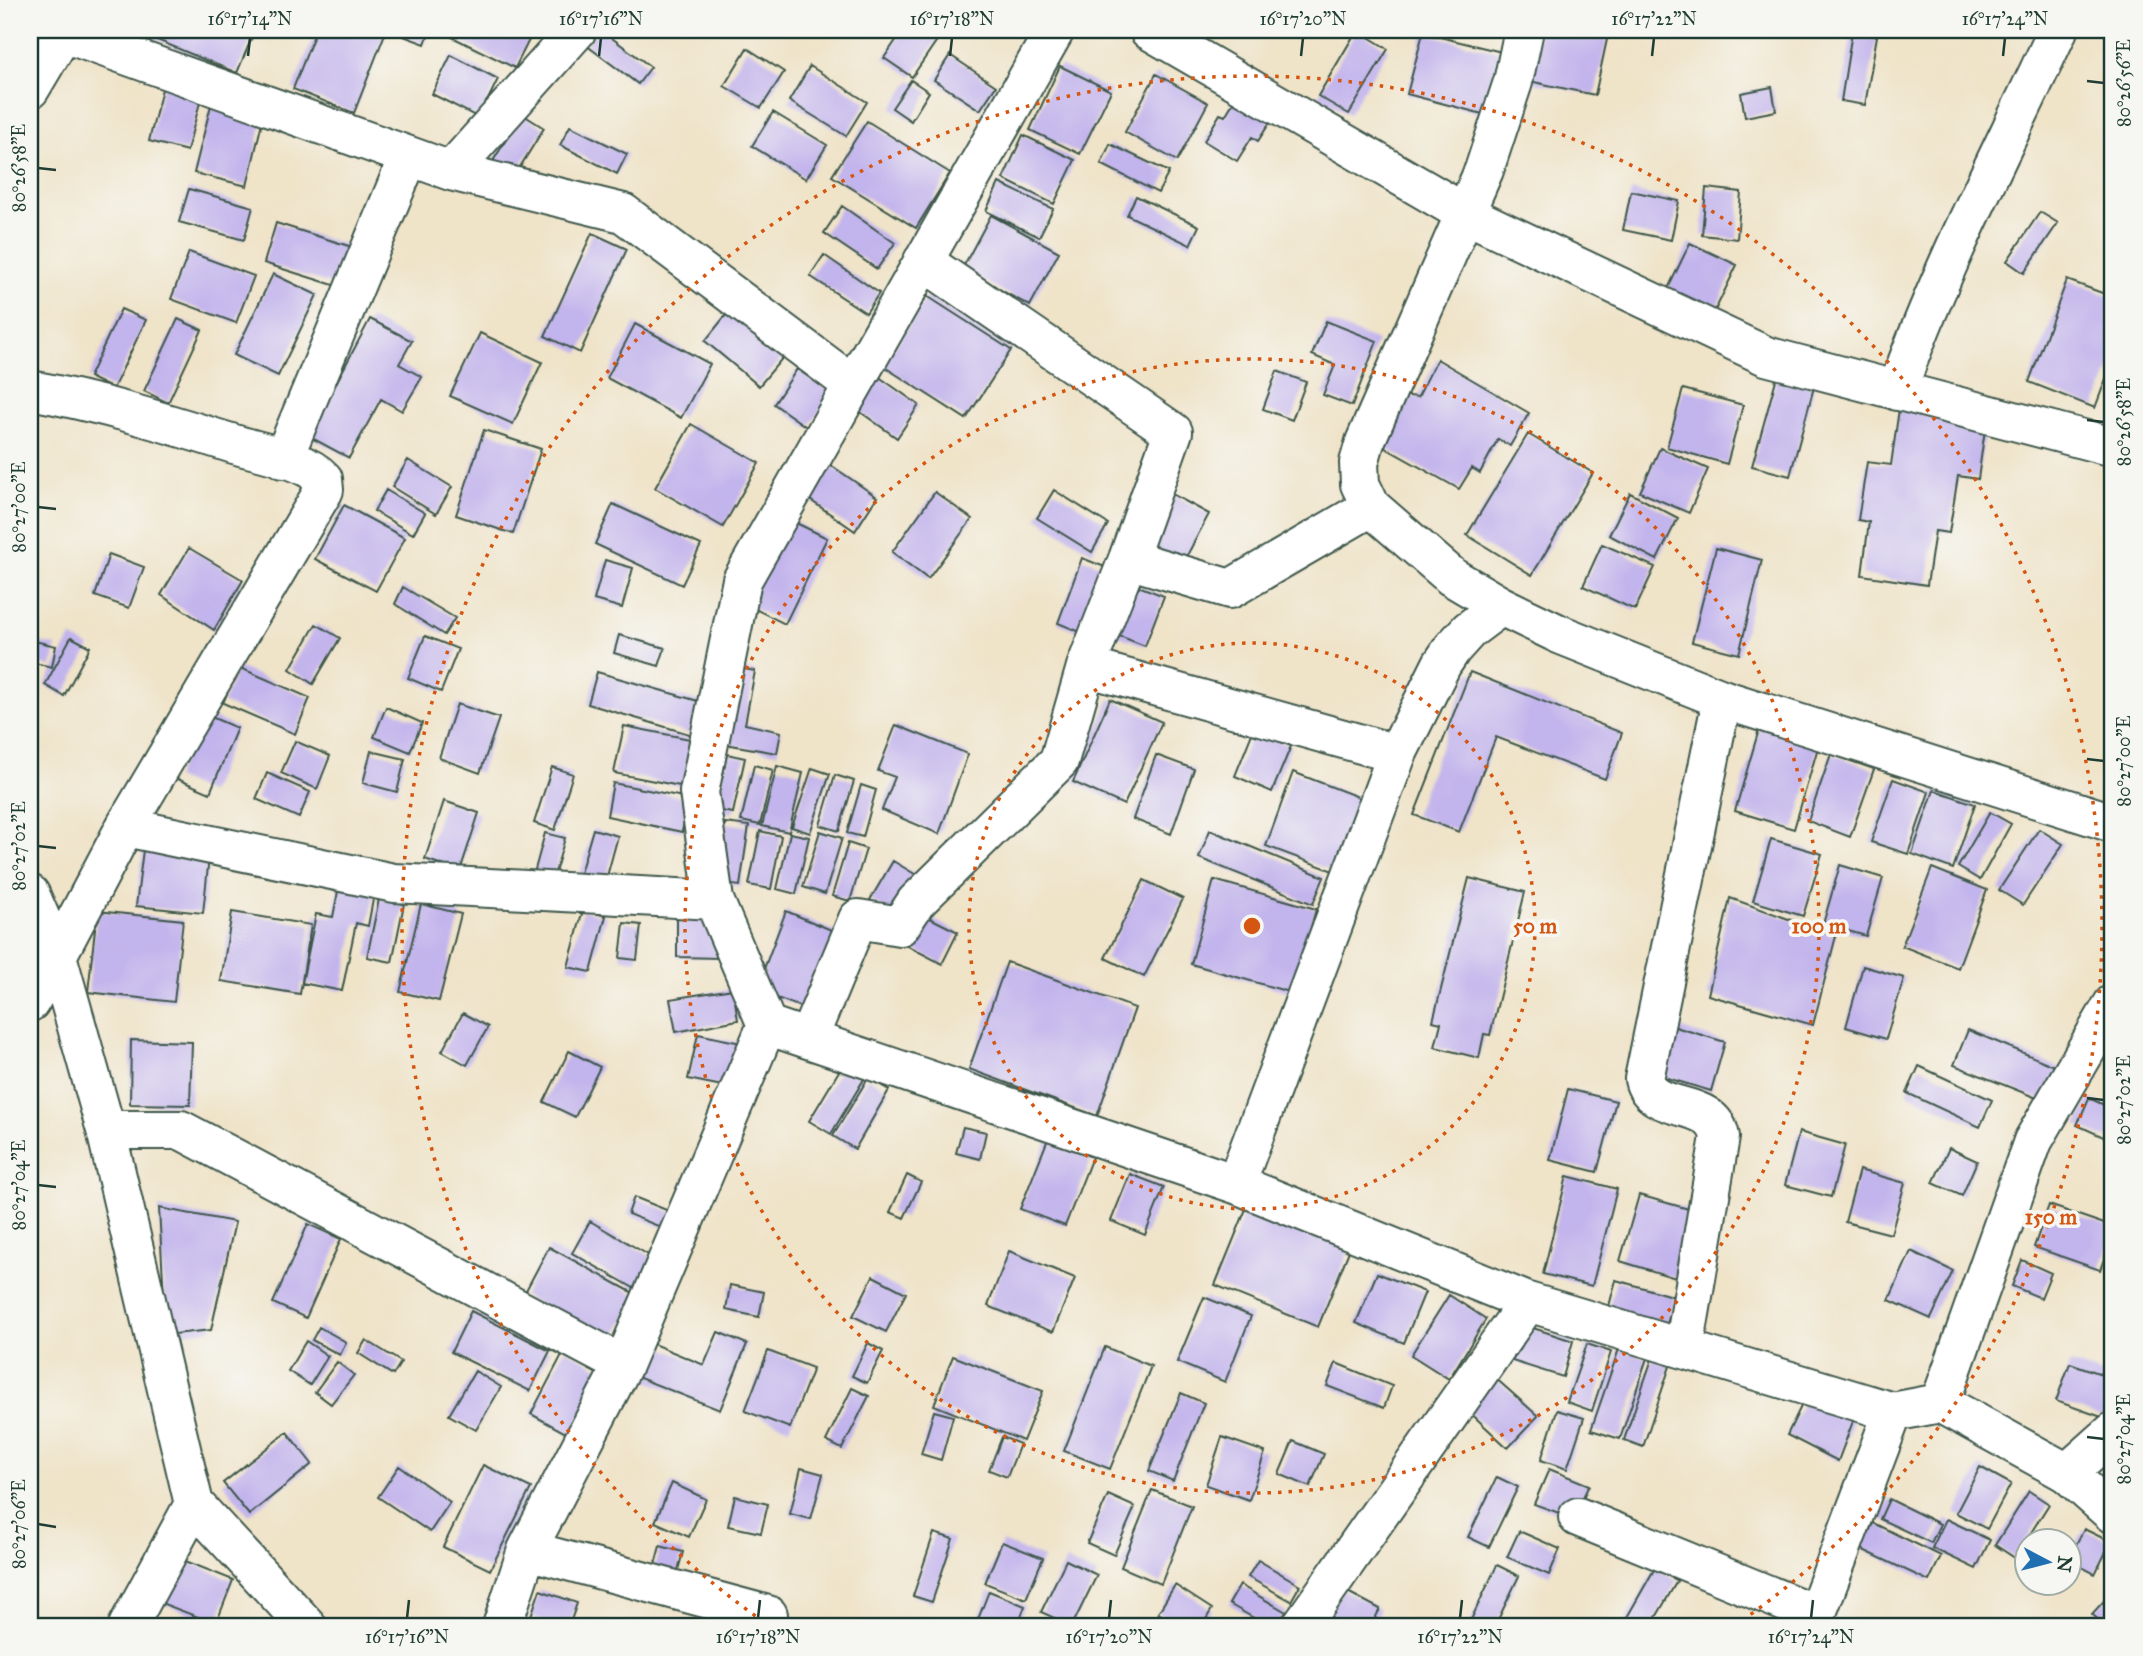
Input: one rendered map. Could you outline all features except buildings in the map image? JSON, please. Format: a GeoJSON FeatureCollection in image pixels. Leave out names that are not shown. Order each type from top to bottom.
{"type":"FeatureCollection","features":[{"type":"Feature","properties":{"kind":"street"},"geometry":{"type":"LineString","coordinates":[[451,171],[577,30]]}},
{"type":"Feature","properties":{"kind":"street"},"geometry":{"type":"LineString","coordinates":[[502,1626],[527,1550],[623,1365],[767,1024],[714,900],[699,792],[742,580],[1055,30]]}},
{"type":"Feature","properties":{"kind":"street"},"geometry":{"type":"LineString","coordinates":[[1149,30],[1466,214],[1766,356],[2113,447]]}},
{"type":"Feature","properties":{"kind":"street"},"geometry":{"type":"LineString","coordinates":[[1524,30],[1513,82],[1484,170],[1365,442],[1359,463],[1360,484],[1371,507],[1452,576],[1501,606],[1559,634],[1722,699],[2113,823]]}},
{"type":"Feature","properties":{"kind":"street"},"geometry":{"type":"LineString","coordinates":[[1897,391],[1945,267],[2058,30]]}},
{"type":"Feature","properties":{"kind":"street"},"geometry":{"type":"LineString","coordinates":[[30,89],[65,31],[451,171],[622,214],[853,384]]}},
{"type":"Feature","properties":{"kind":"street"},"geometry":{"type":"LineString","coordinates":[[284,459],[409,156]]}},
{"type":"Feature","properties":{"kind":"street"},"geometry":{"type":"LineString","coordinates":[[808,1039],[858,919],[900,926],[916,902],[1059,761],[1086,667],[1173,432],[923,261]]}},
{"type":"Feature","properties":{"kind":"street"},"geometry":{"type":"LineString","coordinates":[[30,390],[146,417],[314,469],[323,479],[324,490],[125,827],[30,1002]]}},
{"type":"Feature","properties":{"kind":"street"},"geometry":{"type":"LineString","coordinates":[[1128,559],[1230,589],[1371,507]]}},
{"type":"Feature","properties":{"kind":"street"},"geometry":{"type":"LineString","coordinates":[[1236,1184],[1396,754],[1452,649],[1469,631],[1501,606]]}},
{"type":"Feature","properties":{"kind":"street"},"geometry":{"type":"LineString","coordinates":[[1086,667],[1396,754]]}},
{"type":"Feature","properties":{"kind":"street"},"geometry":{"type":"LineString","coordinates":[[1684,1349],[1720,1137],[1713,1120],[1653,1096],[1646,1088],[1644,1079],[1722,699]]}},
{"type":"Feature","properties":{"kind":"street"},"geometry":{"type":"LineString","coordinates":[[125,827],[394,883],[714,900]]}},
{"type":"Feature","properties":{"kind":"street"},"geometry":{"type":"LineString","coordinates":[[30,894],[57,956],[106,1130],[194,1504],[307,1626]]}},
{"type":"Feature","properties":{"kind":"street"},"geometry":{"type":"LineString","coordinates":[[1940,1404],[2033,1141],[2113,1004]]}},
{"type":"Feature","properties":{"kind":"street"},"geometry":{"type":"LineString","coordinates":[[767,1024],[1236,1184],[1528,1302],[1893,1412],[1940,1404],[2067,1473],[2113,1514]]}},
{"type":"Feature","properties":{"kind":"street"},"geometry":{"type":"LineString","coordinates":[[106,1130],[181,1130],[623,1365]]}},
{"type":"Feature","properties":{"kind":"street"},"geometry":{"type":"LineString","coordinates":[[1300,1626],[1528,1302]]}},
{"type":"Feature","properties":{"kind":"street"},"geometry":{"type":"LineString","coordinates":[[1578,1517],[1815,1621],[1893,1412]]}},
{"type":"Feature","properties":{"kind":"street"},"geometry":{"type":"LineString","coordinates":[[2067,1473],[2113,1432]]}},
{"type":"Feature","properties":{"kind":"street"},"geometry":{"type":"LineString","coordinates":[[128,1626],[194,1504]]}},
{"type":"Feature","properties":{"kind":"street"},"geometry":{"type":"LineString","coordinates":[[527,1550],[768,1615]]}}]}
